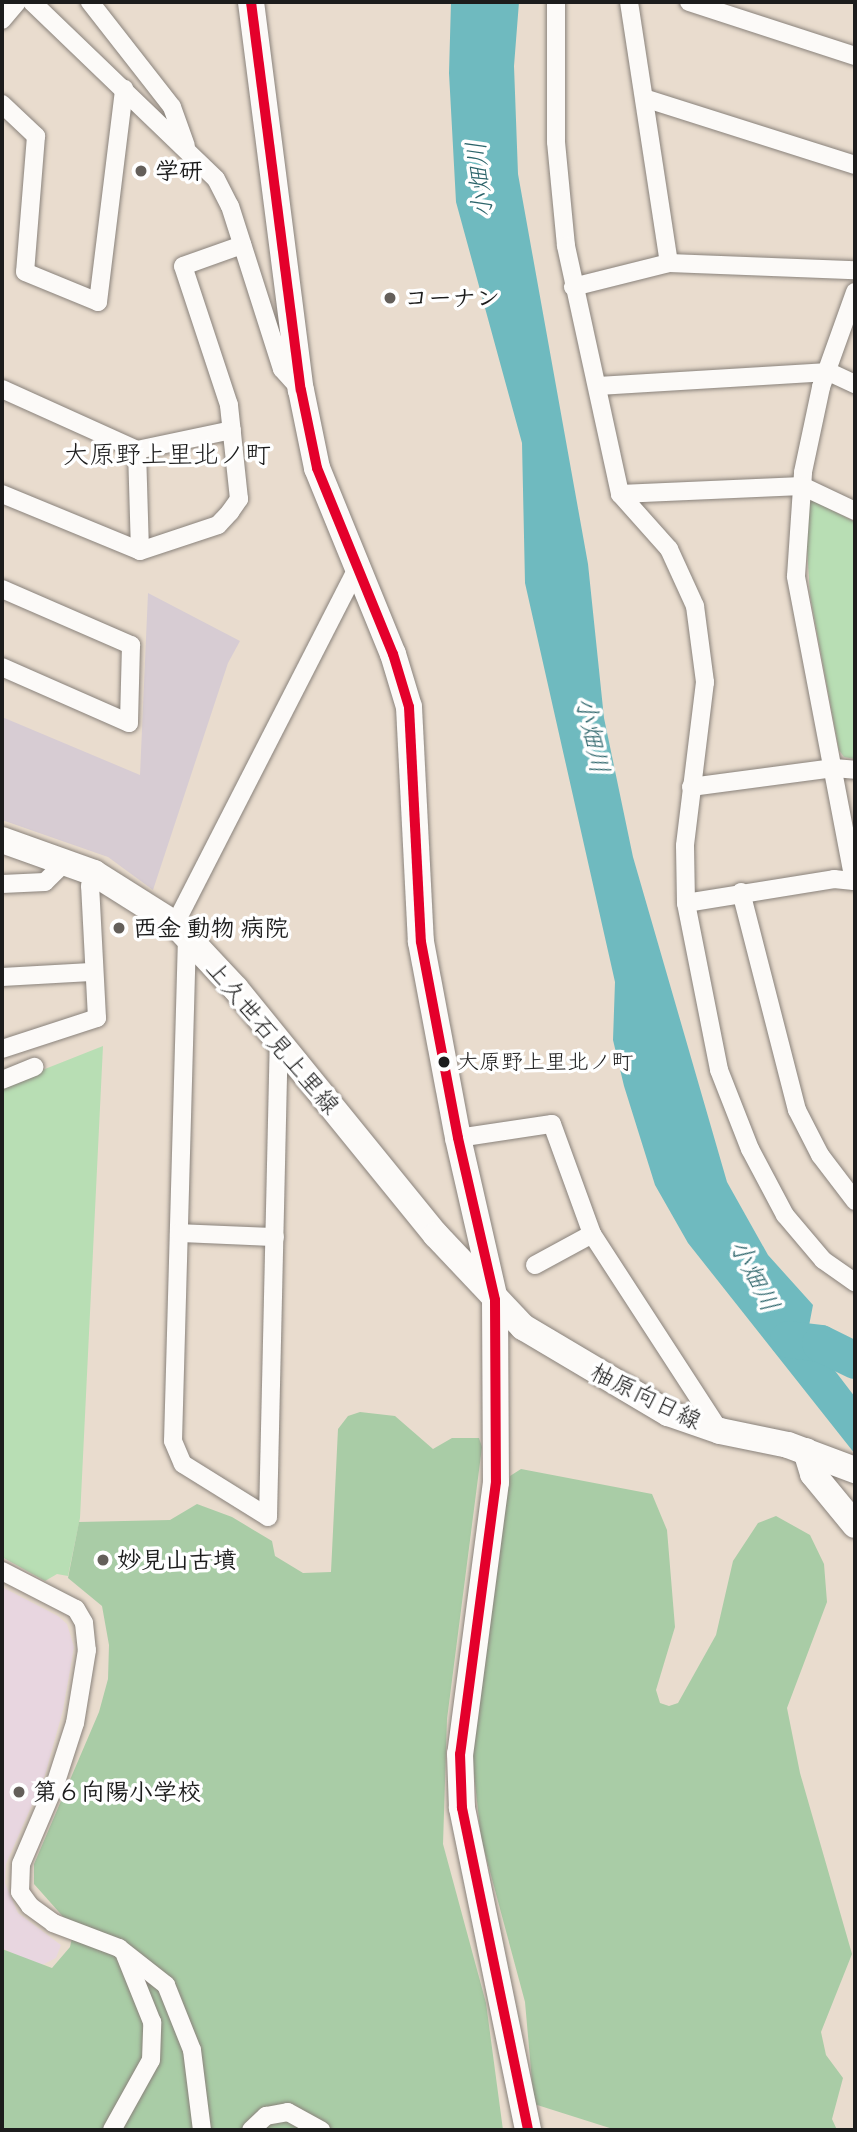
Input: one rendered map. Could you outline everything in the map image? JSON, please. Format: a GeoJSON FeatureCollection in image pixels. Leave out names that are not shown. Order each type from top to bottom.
{"type":"FeatureCollection","features":[{"type":"Feature","properties":{"kind":"main road"},"geometry":{"type":"LineString","coordinates":[[251,2],[301,390],[317,468],[356,571],[393,654],[409,707],[421,942],[458,1138],[495,1300],[496,1482],[460,1754],[462,1808],[528,2130]]}},
{"type":"Feature","properties":{"kind":"main road","name":"上久世石見上里線"},"geometry":{"type":"LineString","coordinates":[[2,840],[94,873],[181,931],[279,1042],[495,1300]]}},
{"type":"Feature","properties":{"kind":"main road","name":"柚原向日線"},"geometry":{"type":"LineString","coordinates":[[495,1300],[530,1332],[601,1377],[668,1413],[720,1431],[806,1451],[855,1470]]}},
{"type":"Feature","properties":{"kind":"main road"},"geometry":{"type":"LineString","coordinates":[[806,1451],[813,1474],[855,1525]]}},
{"type":"Feature","properties":{"kind":"street"},"geometry":{"type":"LineString","coordinates":[[2,20],[17,2]]}},
{"type":"Feature","properties":{"kind":"street"},"geometry":{"type":"LineString","coordinates":[[32,2],[216,179],[242,245],[282,369],[301,390]]}},
{"type":"Feature","properties":{"kind":"street"},"geometry":{"type":"LineString","coordinates":[[90,2],[172,107],[188,152]]}},
{"type":"Feature","properties":{"kind":"street"},"geometry":{"type":"LineString","coordinates":[[556,2],[556,142],[573,287],[620,494],[669,549],[695,606],[705,682],[691,787],[686,903],[719,1070],[750,1149],[785,1215],[823,1260],[855,1282]]}},
{"type":"Feature","properties":{"kind":"street"},"geometry":{"type":"LineString","coordinates":[[629,2],[669,263]]}},
{"type":"Feature","properties":{"kind":"street"},"geometry":{"type":"LineString","coordinates":[[689,2],[855,56]]}},
{"type":"Feature","properties":{"kind":"street"},"geometry":{"type":"LineString","coordinates":[[2,104],[36,136],[25,272],[98,302],[124,89]]}},
{"type":"Feature","properties":{"kind":"street"},"geometry":{"type":"LineString","coordinates":[[644,98],[855,165]]}},
{"type":"Feature","properties":{"kind":"street"},"geometry":{"type":"LineString","coordinates":[[2,494],[140,551],[218,525],[239,499],[229,405],[183,266],[242,245]]}},
{"type":"Feature","properties":{"kind":"street"},"geometry":{"type":"LineString","coordinates":[[573,287],[669,263],[855,270]]}},
{"type":"Feature","properties":{"kind":"street"},"geometry":{"type":"LineString","coordinates":[[686,903],[834,879],[855,884],[796,576],[802,486],[821,387],[829,372],[855,292]]}},
{"type":"Feature","properties":{"kind":"street"},"geometry":{"type":"LineString","coordinates":[[597,386],[829,372],[855,384]]}},
{"type":"Feature","properties":{"kind":"street"},"geometry":{"type":"LineString","coordinates":[[2,389],[137,450],[232,430]]}},
{"type":"Feature","properties":{"kind":"street"},"geometry":{"type":"LineString","coordinates":[[137,450],[140,551]]}},
{"type":"Feature","properties":{"kind":"street"},"geometry":{"type":"LineString","coordinates":[[620,494],[802,486],[855,511]]}},
{"type":"Feature","properties":{"kind":"street"},"geometry":{"type":"LineString","coordinates":[[279,1042],[268,1517],[183,1464],[173,1441],[179,1233],[181,931],[356,571]]}},
{"type":"Feature","properties":{"kind":"street"},"geometry":{"type":"LineString","coordinates":[[2,589],[131,645],[129,723],[2,667]]}},
{"type":"Feature","properties":{"kind":"street"},"geometry":{"type":"LineString","coordinates":[[691,787],[834,768],[855,770]]}},
{"type":"Feature","properties":{"kind":"street"},"geometry":{"type":"LineString","coordinates":[[2,884],[45,882],[66,861]]}},
{"type":"Feature","properties":{"kind":"street"},"geometry":{"type":"LineString","coordinates":[[2,1049],[97,1018],[92,972],[90,886],[94,873]]}},
{"type":"Feature","properties":{"kind":"street"},"geometry":{"type":"LineString","coordinates":[[741,892],[797,1110],[820,1155],[855,1201]]}},
{"type":"Feature","properties":{"kind":"street"},"geometry":{"type":"LineString","coordinates":[[2,977],[92,972]]}},
{"type":"Feature","properties":{"kind":"street"},"geometry":{"type":"LineString","coordinates":[[2,1080],[35,1067]]}},
{"type":"Feature","properties":{"kind":"street"},"geometry":{"type":"LineString","coordinates":[[458,1138],[552,1124],[592,1234],[720,1431]]}},
{"type":"Feature","properties":{"kind":"street"},"geometry":{"type":"LineString","coordinates":[[179,1233],[275,1237]]}},
{"type":"Feature","properties":{"kind":"street"},"geometry":{"type":"LineString","coordinates":[[535,1265],[592,1234]]}},
{"type":"Feature","properties":{"kind":"street"},"geometry":{"type":"LineString","coordinates":[[2,1571],[76,1609],[84,1623],[88,1650],[75,1723],[57,1782],[21,1864],[20,1892],[54,1923],[123,1952],[166,1985],[192,2050],[202,2130]]}},
{"type":"Feature","properties":{"kind":"street"},"geometry":{"type":"LineString","coordinates":[[112,2130],[151,2060],[152,2022],[123,1952]]}},
{"type":"Feature","properties":{"kind":"street"},"geometry":{"type":"LineString","coordinates":[[251,2130],[266,2116],[288,2112],[321,2130]]}},
{"type":"Feature","properties":{"kind":"shaded area"},"geometry":{"type":"Polygon","coordinates":[[[148,593],[240,641],[228,663],[153,890],[108,857],[2,820],[2,717],[140,775],[148,593]]]}},
{"type":"Feature","properties":{"kind":"shaded area","name":"第６向陽小学校"},"geometry":{"type":"Polygon","coordinates":[[[2,1587],[58,1616],[67,1624],[74,1647],[63,1710],[45,1775],[6,1864],[5,1883],[18,1913],[61,1945],[56,1958],[40,1966],[2,1948],[2,1587]]]}},
{"type":"Feature","properties":{"kind":"green space"},"geometry":{"type":"Polygon","coordinates":[[[810,499],[855,522],[855,759],[844,757],[839,750],[810,595],[805,515],[810,499]]]}},
{"type":"Feature","properties":{"kind":"green space"},"geometry":{"type":"Polygon","coordinates":[[[103,1046],[80,1518],[68,1576],[57,1574],[45,1581],[2,1557],[2,1086],[103,1046]]]}},
{"type":"Feature","properties":{"kind":"green space"},"geometry":{"type":"Polygon","coordinates":[[[360,1412],[395,1416],[433,1449],[452,1438],[479,1438],[482,1447],[447,1719],[443,1844],[486,2003],[503,2130],[2,2130],[2,1949],[52,1968],[70,1947],[74,1929],[34,1884],[34,1864],[99,1712],[108,1679],[109,1645],[102,1606],[68,1578],[79,1522],[170,1520],[197,1504],[232,1517],[272,1541],[275,1556],[303,1573],[331,1572],[338,1429],[348,1416],[360,1412]]]}},
{"type":"Feature","properties":{"kind":"green space"},"geometry":{"type":"Polygon","coordinates":[[[521,1469],[652,1494],[667,1530],[675,1627],[656,1690],[660,1703],[669,1706],[678,1703],[716,1635],[733,1561],[758,1523],[776,1516],[810,1535],[824,1564],[827,1602],[787,1708],[800,1773],[852,1954],[821,2032],[826,2055],[843,2078],[832,2119],[837,2130],[616,2130],[534,2104],[525,2002],[481,1838],[472,1755],[480,1670],[510,1476],[521,1469]]]}},
{"type":"Feature","properties":{"kind":"water","name":"小畑川"},"geometry":{"type":"Polygon","coordinates":[[[451,2],[519,2],[514,66],[518,174],[588,564],[604,718],[633,857],[727,1182],[768,1255],[813,1305],[808,1331],[813,1342],[855,1397],[855,1454],[688,1243],[655,1185],[624,1086],[613,1040],[615,982],[525,583],[522,443],[456,202],[449,73],[451,2]]]}},
{"type":"Feature","properties":{"kind":"waterway"},"geometry":{"type":"LineString","coordinates":[[788,1339],[820,1343],[855,1360]]}},
{"type":"Feature","properties":{"kind":"transit line"},"geometry":{"type":"LineString","coordinates":[[251,2],[301,390],[317,468],[393,654],[409,707],[421,942],[458,1138],[495,1300],[496,1482],[460,1754],[462,1808],[528,2130]]}},
{"type":"Feature","properties":{"kind":"place","name":"学研"},"geometry":{"type":"Point","coordinates":[141,171]}},
{"type":"Feature","properties":{"kind":"place","name":"コーナン"},"geometry":{"type":"Point","coordinates":[390,298]}},
{"type":"Feature","properties":{"kind":"place","name":"西金 動物 病院"},"geometry":{"type":"Point","coordinates":[119,928]}},
{"type":"Feature","properties":{"kind":"place","name":"大原野上里北ノ町"},"geometry":{"type":"Point","coordinates":[444,1062]}},
{"type":"Feature","properties":{"kind":"place","name":"妙見山古墳"},"geometry":{"type":"Point","coordinates":[103,1560]}},
{"type":"Feature","properties":{"kind":"place","name":"第６向陽小学校"},"geometry":{"type":"Point","coordinates":[19,1792]}},
{"type":"Feature","properties":{"kind":"district","name":"大原野上里北ノ町"},"geometry":{"type":"Point","coordinates":[167,454]}}]}
